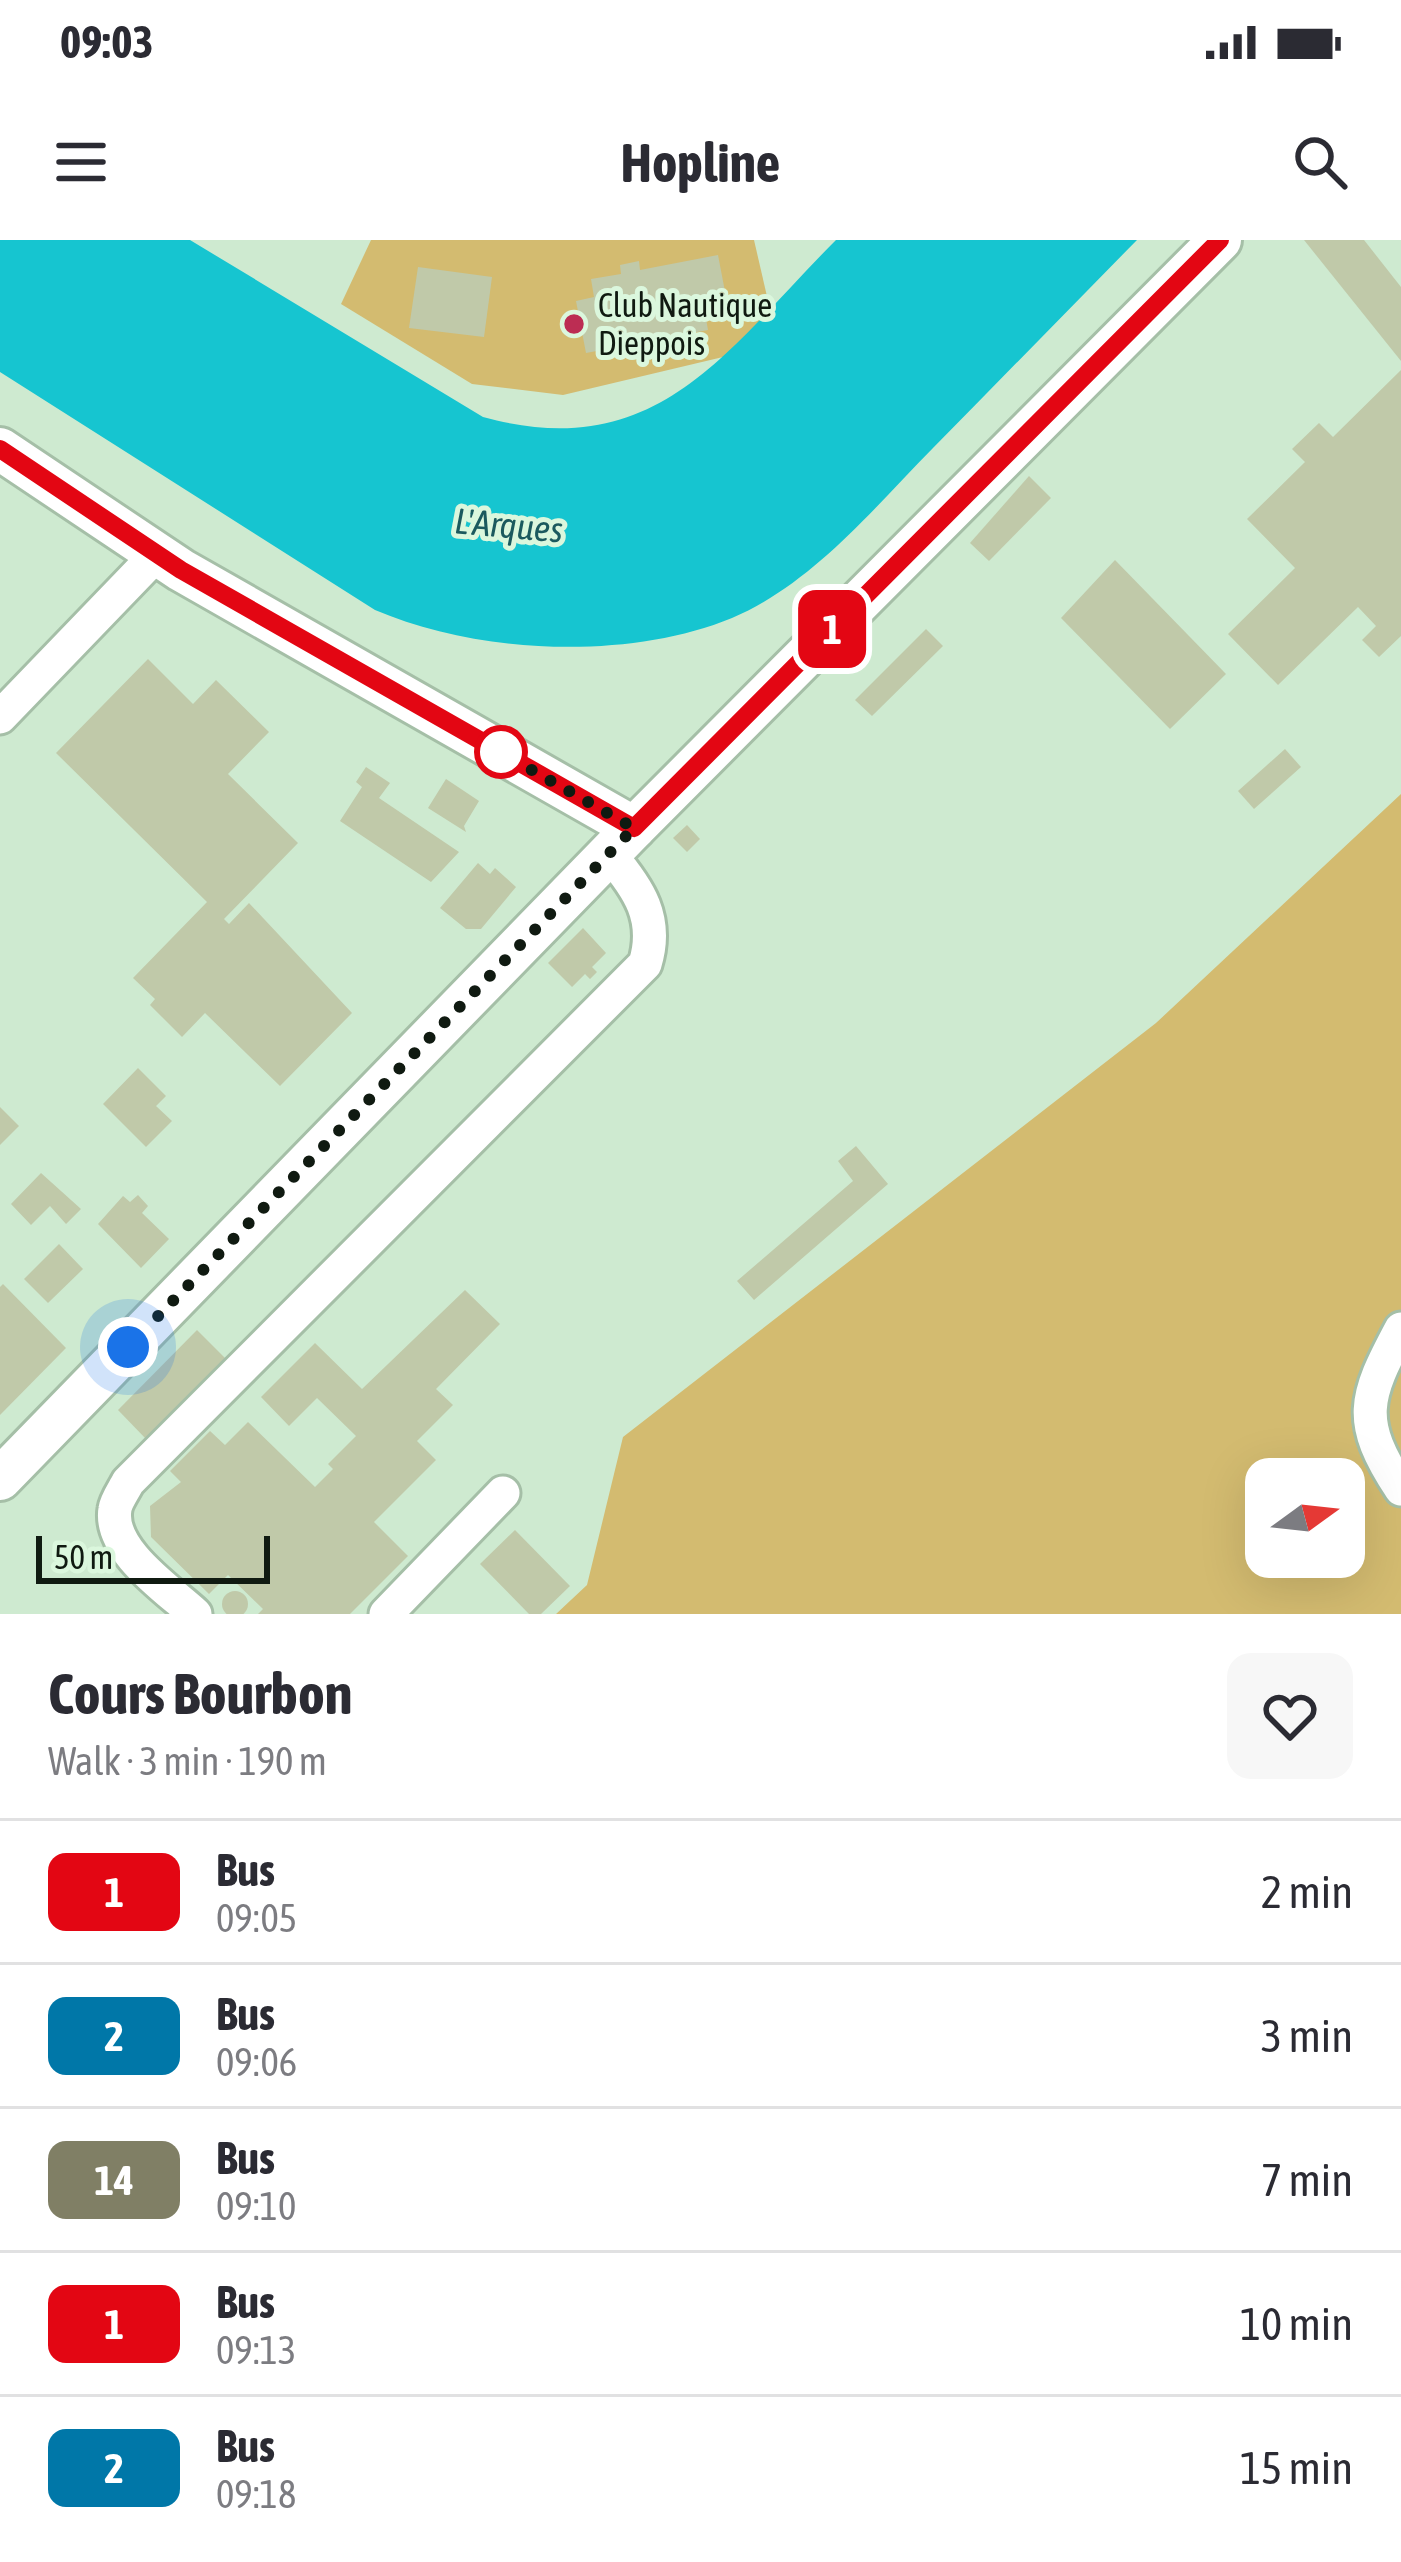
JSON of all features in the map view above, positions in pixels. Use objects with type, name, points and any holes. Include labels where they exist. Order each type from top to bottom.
[{"type":"main road","points":[[0,1479],[622,841],[1220,240]]},
{"type":"main road","points":[[0,449],[157,554],[622,841]]},
{"type":"street","points":[[0,717],[157,554]]},
{"type":"street","points":[[195,1614],[131,1554],[119,1533],[115,1509],[128,1482],[645,964],[651,923],[622,841]]},
{"type":"street","points":[[1401,1329],[1378,1372],[1367,1410],[1379,1457],[1401,1489]]},
{"type":"street","points":[[386,1614],[503,1493]]},
{"type":"shaded area","name":"Club Nautique Dieppois","points":[[371,240],[754,240],[778,344],[563,395],[472,384],[341,304]]},
{"type":"shaded area","points":[[1401,794],[1401,1614],[556,1614],[587,1585],[623,1437],[1156,1023]]},
{"type":"water","name":"L'Arques","points":[[0,240],[190,240],[483,417],[544,428],[597,425],[643,411],[684,388],[759,321],[836,240],[1137,240],[864,520],[789,586],[732,618],[691,632],[600,646],[553,647],[459,636],[375,610],[0,372]]},
{"type":"building","points":[[1304,240],[1364,240],[1401,287],[1401,361]]},
{"type":"building","points":[[718,255],[727,302],[704,307],[708,330],[586,353],[576,301],[594,297],[591,279],[621,274],[620,265],[639,261],[640,270]]},
{"type":"building","points":[[418,267],[492,277],[484,337],[409,328]]},
{"type":"building","points":[[1401,370],[1401,636],[1379,657],[1362,640],[1376,626],[1358,607],[1278,685],[1228,634],[1295,568],[1247,519],[1305,462],[1292,449],[1319,423],[1333,437]]},
{"type":"building","points":[[1029,476],[1051,498],[989,561],[970,543]]},
{"type":"building","points":[[1115,560],[1226,674],[1170,729],[1061,618]]},
{"type":"building","points":[[926,629],[943,646],[872,716],[855,700]]},
{"type":"building","points":[[148,659],[193,704],[216,680],[269,732],[228,774],[298,843],[224,919],[229,924],[249,903],[352,1013],[280,1086],[205,1013],[182,1037],[150,1005],[155,999],[133,978],[207,902],[56,753]]},
{"type":"building","points":[[1285,749],[1301,767],[1254,809],[1238,791]]},
{"type":"building","points":[[366,767],[390,783],[379,798],[459,852],[431,882],[340,821],[362,787],[356,782]]},
{"type":"building","points":[[446,779],[479,801],[464,826],[466,832],[428,808]]},
{"type":"building","points":[[687,825],[700,839],[687,852],[673,838]]},
{"type":"building","points":[[478,863],[490,874],[495,868],[516,887],[481,929],[466,929],[440,908]]},
{"type":"building","points":[[583,928],[606,953],[592,967],[597,972],[590,979],[585,974],[572,987],[548,963]]},
{"type":"building","points":[[138,1068],[166,1096],[156,1106],[172,1121],[146,1147],[103,1104]]},
{"type":"building","points":[[0,1107],[19,1126],[0,1145]]},
{"type":"building","points":[[856,1146],[888,1184],[754,1300],[737,1281],[853,1181],[838,1161]]},
{"type":"building","points":[[41,1173],[81,1209],[66,1224],[50,1206],[31,1225],[11,1204]]},
{"type":"building","points":[[138,1195],[148,1206],[142,1213],[169,1239],[141,1268],[98,1224],[123,1196],[130,1202]]},
{"type":"building","points":[[59,1244],[83,1269],[48,1303],[24,1279]]},
{"type":"building","points":[[3,1284],[66,1348],[0,1415],[0,1287]]},
{"type":"building","points":[[465,1290],[500,1324],[436,1389],[453,1405],[417,1441],[436,1460],[374,1522],[408,1556],[350,1614],[258,1614],[263,1609],[228,1575],[209,1594],[151,1537],[150,1506],[181,1482],[170,1471],[210,1431],[225,1445],[248,1422],[315,1487],[333,1469],[328,1464],[356,1436],[317,1398],[289,1426],[261,1397],[315,1343],[362,1389]]},
{"type":"building","points":[[197,1330],[227,1360],[147,1440],[118,1410]]},
{"type":"building","points":[[515,1530],[570,1586],[541,1614],[529,1614],[480,1564]]},
{"type":"building","points":[[230,1592],[240,1592],[247,1599],[243,1614],[227,1614],[223,1609],[223,1599]]},
{"type":"bus line","name":"1","points":[[0,449],[181,570],[634,828],[1220,240]]},
{"type":"place","name":"Club Nautique Dieppois","points":[[574,324]]},
{"type":"route","points":[[128,1347],[634,828],[491,747],[501,752]]}]
